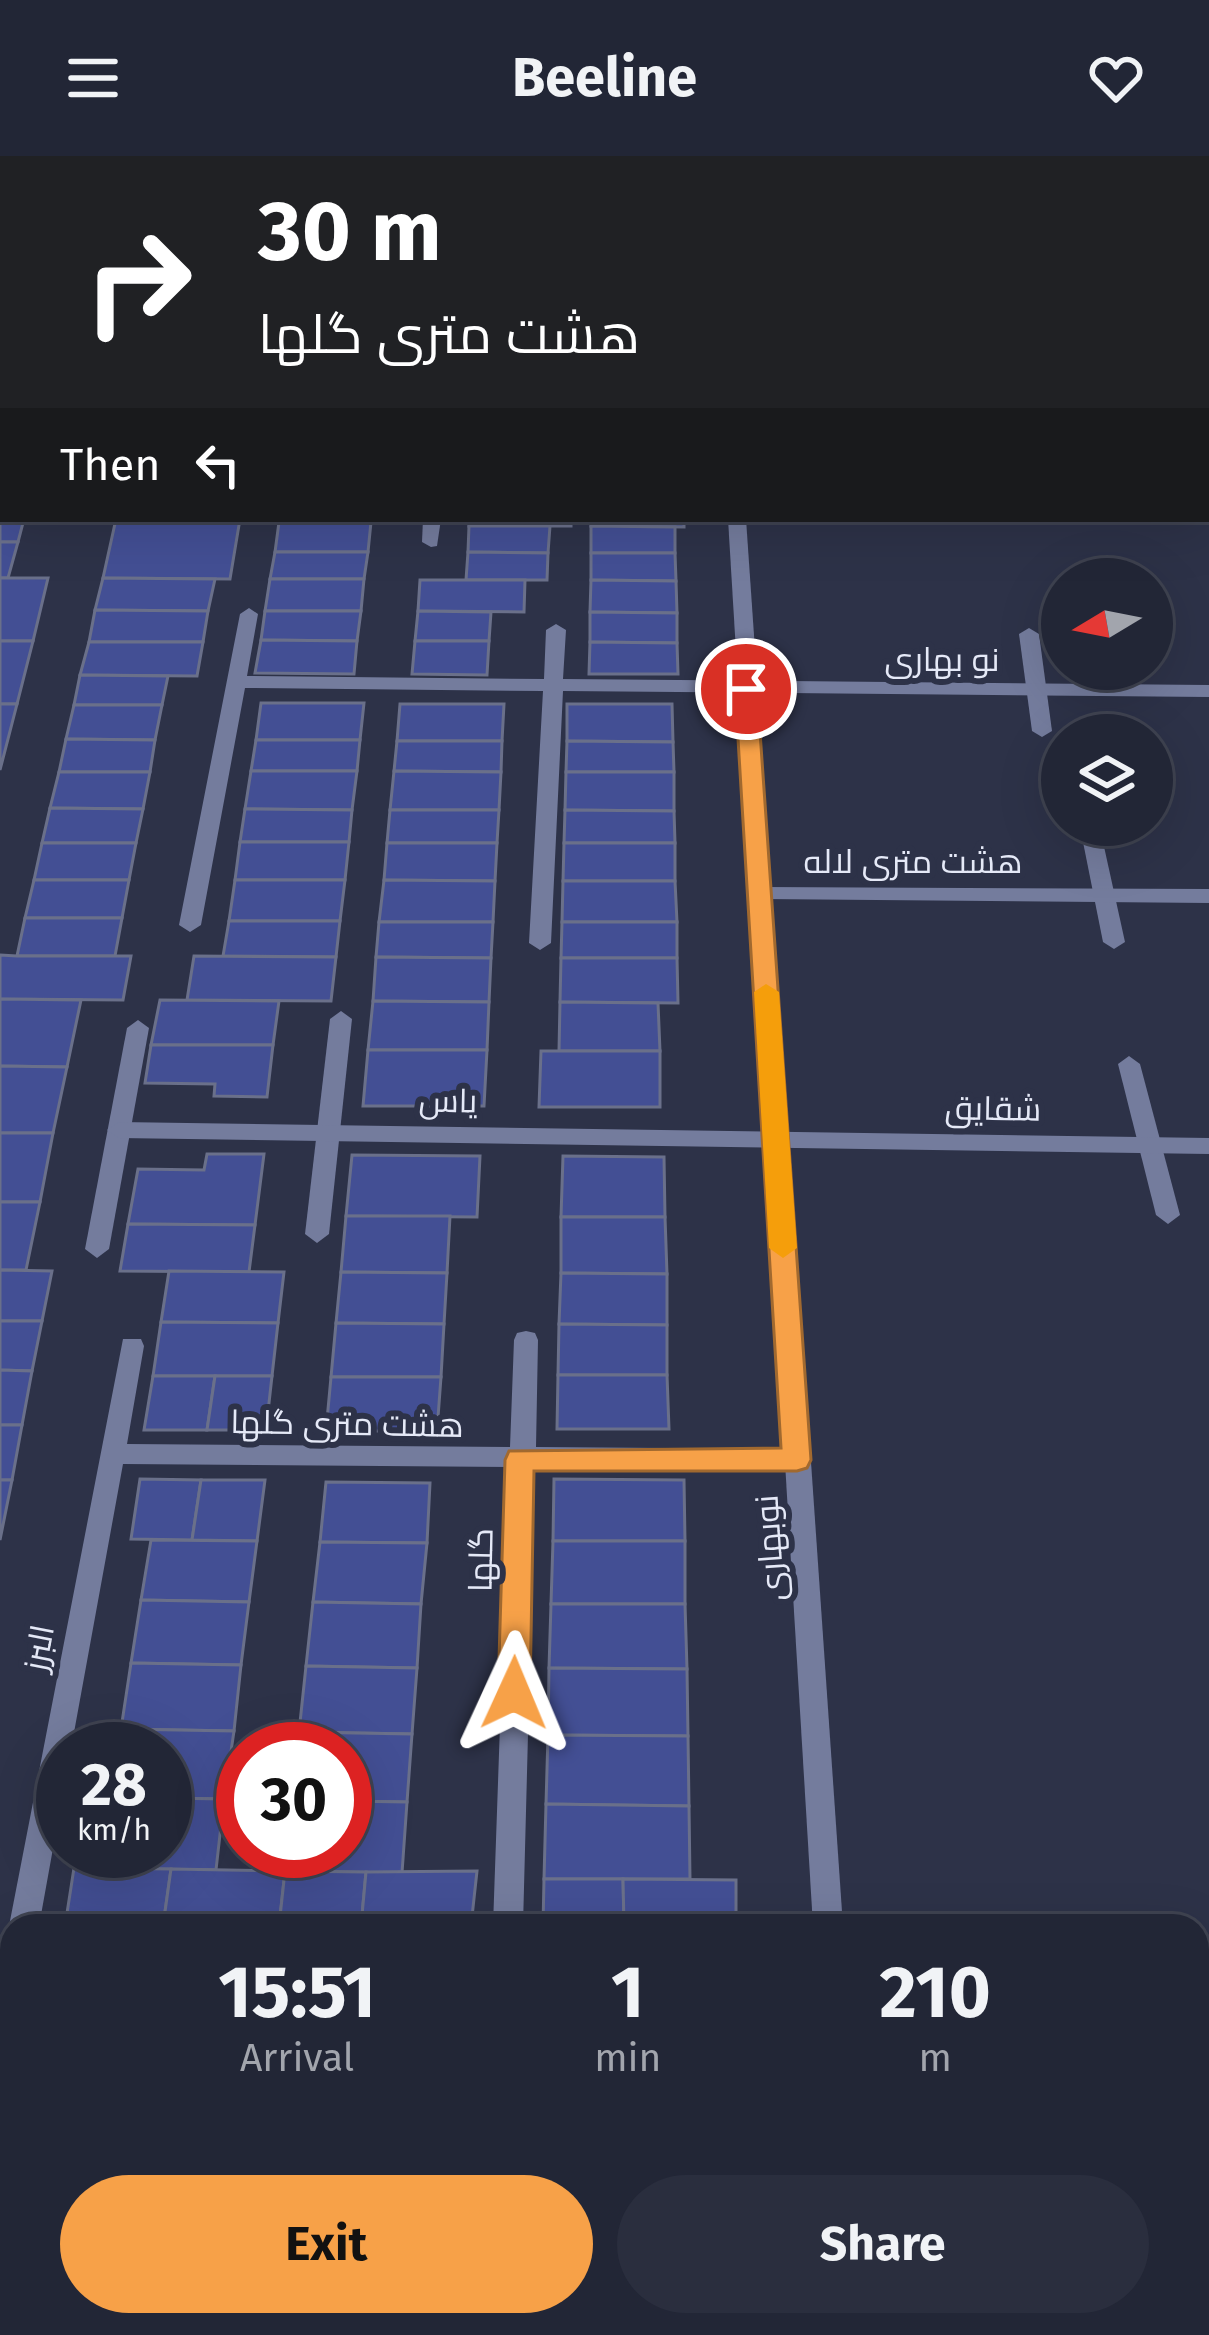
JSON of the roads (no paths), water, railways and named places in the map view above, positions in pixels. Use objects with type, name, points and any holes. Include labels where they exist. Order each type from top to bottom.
[{"type":"street","points":[[430,542],[431,522]]},
{"type":"street","name":"نوبهاری","points":[[737,522],[827,1914]]},
{"type":"street","points":[[190,925],[250,614]]},
{"type":"street","points":[[541,943],[556,630]]},
{"type":"street","points":[[1030,634],[1041,725]]},
{"type":"street","name":"نو بهاری","points":[[237,682],[1209,691]]},
{"type":"street","points":[[1094,846],[1114,942]]},
{"type":"street","name":"هشت متری لاله","points":[[760,894],[1209,896]]},
{"type":"street","points":[[316,1234],[341,1018]]},
{"type":"street","points":[[97,1249],[138,1028]]},
{"type":"street","points":[[1129,1064],[1168,1214]]},
{"type":"street","name":"یاس","points":[[119,1130],[776,1138]]},
{"type":"street","name":"شقایق","points":[[776,1138],[1209,1146]]},
{"type":"street","name":"گلها","points":[[508,1914],[526,1340]]},
{"type":"street","name":"البرز","points":[[26,1914],[132,1346]]},
{"type":"street","name":"هشت متری گلها","points":[[112,1454],[797,1460]]}]
